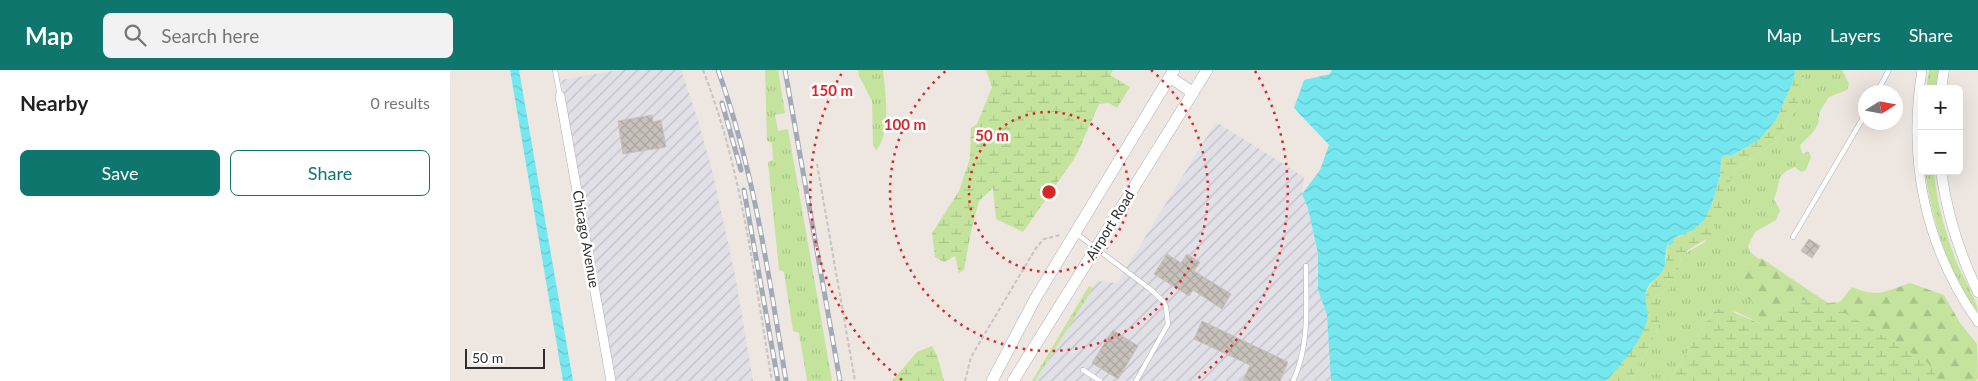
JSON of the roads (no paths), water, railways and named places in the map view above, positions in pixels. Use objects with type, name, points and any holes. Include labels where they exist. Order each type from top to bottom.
[{"type":"main road","name":"Airport Road","points":[[1013,381],[1207,70]]},
{"type":"main road","name":"Airport Road","points":[[992,381],[1035,299],[1172,73]]},
{"type":"main road","points":[[1172,73],[1193,92]]},
{"type":"street","points":[[1922,70],[1917,104],[1916,143],[1922,199],[1932,233],[1945,266],[1978,322]]},
{"type":"street","points":[[1942,85],[1944,70]]},
{"type":"street","name":"Chicago Avenue","points":[[560,96],[611,381]]},
{"type":"street","points":[[1942,175],[1952,226],[1963,260],[1978,292]]},
{"type":"lane","points":[[555,70],[560,96]]},
{"type":"lane","points":[[1881,85],[1889,70]]},
{"type":"lane","points":[[1793,237],[1858,127]]},
{"type":"lane","points":[[1075,233],[1163,301],[1167,312],[1168,324],[1136,381]]},
{"type":"lane","points":[[1293,381],[1301,366],[1305,332],[1306,266]]},
{"type":"lane","points":[[1083,370],[1100,381]]},
{"type":"water","points":[[510,70],[519,70],[573,381],[563,381]]},
{"type":"water","points":[[1332,70],[1795,70],[1794,79],[1776,120],[1759,140],[1731,156],[1725,155],[1721,159],[1720,176],[1712,204],[1704,220],[1693,230],[1674,238],[1671,246],[1668,244],[1663,270],[1646,291],[1645,300],[1648,317],[1644,329],[1630,353],[1606,381],[1331,381],[1327,315],[1318,290],[1318,254],[1308,208],[1302,194],[1320,170],[1329,145],[1294,108],[1304,80],[1330,74]]},
{"type":"railway","points":[[718,70],[731,108],[751,185],[767,263],[786,381]]},
{"type":"railway","points":[[785,70],[840,381]]},
{"type":"railway","points":[[722,103],[741,170]]},
{"type":"railway","points":[[744,190],[778,381]]}]
